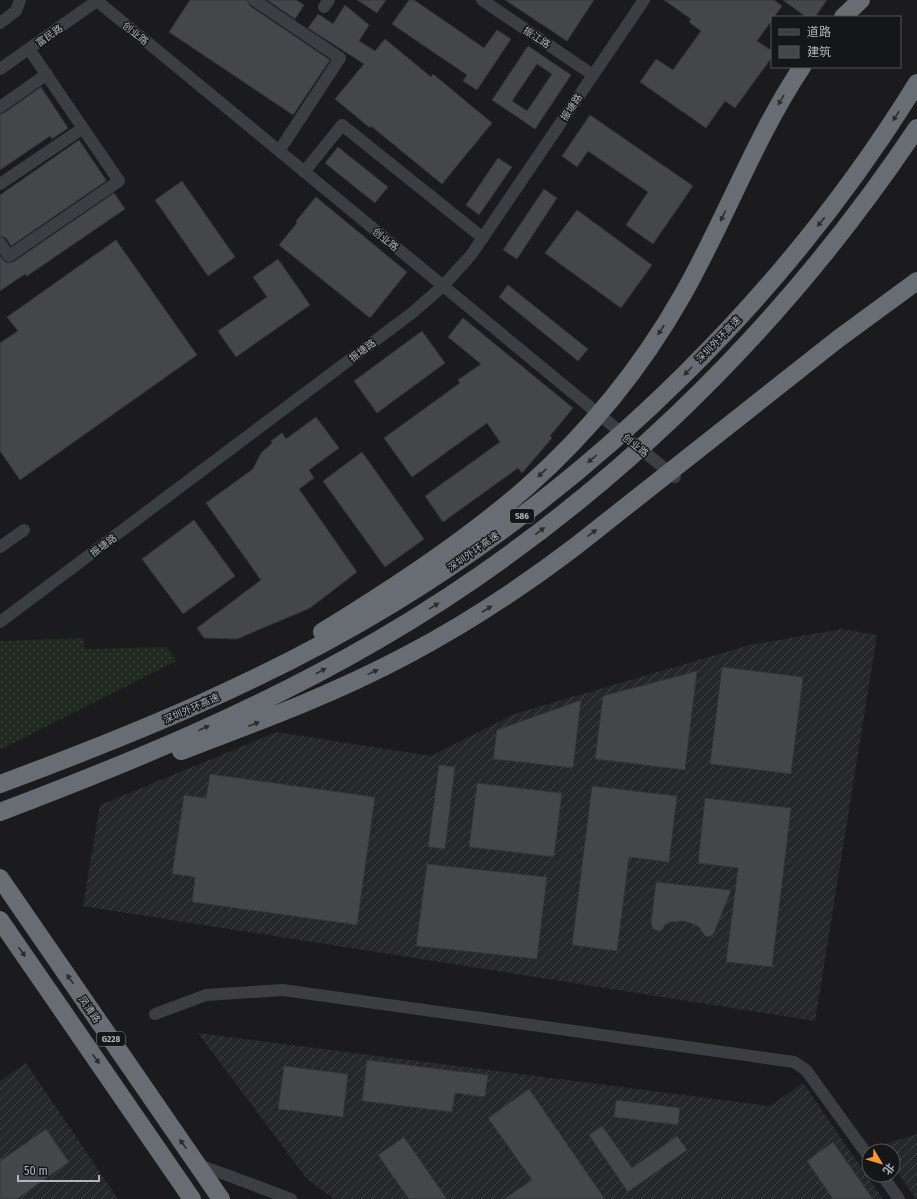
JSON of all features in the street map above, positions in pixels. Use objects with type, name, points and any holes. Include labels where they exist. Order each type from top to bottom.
[{"type":"highway","points":[[844,16],[861,0]]},
{"type":"highway","points":[[214,698],[326,629],[448,549],[514,498],[574,441],[628,379],[665,324],[705,253],[769,121],[785,92],[801,68]]},
{"type":"highway","name":"深圳外环高速","points":[[0,784],[180,713],[274,669],[334,637],[421,586],[532,508],[611,443],[686,373],[780,272],[853,180],[917,83]]},
{"type":"highway","name":"S86","points":[[0,812],[45,795],[186,736],[311,677],[407,623],[469,583],[527,541],[585,496],[642,447],[696,396],[747,343],[797,289],[844,232],[887,173],[917,128]]},
{"type":"highway","points":[[45,795],[137,767],[275,716],[364,677],[451,631],[556,562],[832,344],[917,281]]},
{"type":"highway","name":"凤清路","points":[[0,878],[221,1199]]},
{"type":"highway","name":"G228","points":[[0,920],[192,1199]]},
{"type":"street","points":[[0,23],[16,11],[20,0]]},
{"type":"street","name":"创业路","points":[[97,0],[676,478]]},
{"type":"street","name":"富民路","points":[[0,69],[97,0]]},
{"type":"street","points":[[254,0],[340,58],[279,151]]},
{"type":"street","name":"振江路","points":[[484,0],[593,75]]},
{"type":"street","name":"振塘路","points":[[0,622],[412,313],[443,286],[471,255],[483,238],[644,0]]},
{"type":"street","points":[[0,243],[9,256],[119,181],[29,49]]},
{"type":"street","points":[[0,107],[47,74]]},
{"type":"street","points":[[304,172],[342,125],[483,238]]},
{"type":"street","points":[[0,184],[83,128]]},
{"type":"street","points":[[0,547],[24,530]]},
{"type":"street","points":[[155,1014],[206,995],[283,990],[794,1062],[806,1070],[861,1146]]},
{"type":"street","points":[[197,1164],[291,1199]]},
{"type":"street","points":[[888,1183],[899,1199]]},
{"type":"shaded area","points":[[841,629],[877,635],[815,1021],[83,906],[100,805],[277,732],[431,756],[514,714],[750,645]]},
{"type":"shaded area","points":[[83,638],[85,649],[167,647],[176,661],[0,750],[0,641]]},
{"type":"shaded area","points":[[198,1033],[770,1106],[803,1083],[861,1167],[861,1183],[872,1183],[883,1199],[334,1199],[307,1179]]},
{"type":"shaded area","points":[[26,1063],[118,1199],[0,1199],[0,1081]]},
{"type":"shaded area","points":[[917,1134],[917,1199],[901,1177],[901,1143],[888,1143]]},
{"type":"building","points":[[190,0],[247,0],[250,6],[330,60],[293,115],[169,32]]},
{"type":"building","points":[[267,0],[296,0],[304,5],[295,19]]},
{"type":"building","points":[[357,0],[386,0],[377,13]]},
{"type":"building","points":[[409,0],[414,0],[484,48],[497,30],[511,39],[477,90],[463,81],[467,75],[392,24]]},
{"type":"building","points":[[505,0],[594,0],[567,41]]},
{"type":"building","points":[[664,0],[774,0],[782,6],[775,16],[771,16],[771,21],[757,41],[771,50],[771,58],[735,108],[725,101],[706,128],[640,82],[656,59],[673,70],[701,31],[689,22],[691,19]]},
{"type":"building","points":[[783,0],[827,0],[816,16],[805,16]]},
{"type":"building","points":[[345,5],[369,25],[359,41],[375,51],[385,39],[431,77],[433,74],[492,123],[442,184],[371,126],[370,128],[335,99],[364,64],[308,28],[318,14],[333,24]]},
{"type":"building","points":[[528,46],[571,75],[535,129],[492,100]],"holes":[[[537,64],[552,74],[527,111],[512,101]]]},
{"type":"building","points":[[41,87],[68,128],[52,139],[50,136],[0,170],[0,114],[4,113]]},
{"type":"building","points":[[590,115],[693,186],[653,244],[626,225],[648,192],[588,151],[577,167],[562,156]]},
{"type":"building","points":[[79,140],[106,181],[11,246],[6,238],[0,236],[0,195]]},
{"type":"building","points":[[338,147],[388,187],[375,203],[325,163]]},
{"type":"building","points":[[498,158],[512,167],[479,215],[466,205]]},
{"type":"building","points":[[182,181],[235,257],[208,276],[155,200]]},
{"type":"building","points":[[544,189],[557,198],[517,259],[503,250]]},
{"type":"building","points":[[114,193],[125,209],[27,276],[25,274],[0,291],[0,256],[6,263],[13,262]]},
{"type":"building","points":[[316,197],[407,272],[370,318],[279,245]]},
{"type":"building","points":[[577,210],[652,265],[621,308],[545,253]]},
{"type":"building","points":[[116,240],[197,355],[20,480],[0,451],[0,343],[18,331],[7,317]]},
{"type":"building","points":[[278,259],[310,305],[236,357],[218,331],[267,297],[253,277]]},
{"type":"building","points":[[508,285],[588,349],[578,361],[499,297]]},
{"type":"building","points":[[463,318],[573,408],[550,436],[552,438],[522,473],[518,468],[443,522],[425,496],[500,442],[487,423],[412,477],[384,438],[460,383],[458,380],[481,364],[448,337]]},
{"type":"building","points":[[422,331],[445,363],[377,413],[354,381]]},
{"type":"building","points":[[316,417],[339,448],[309,470],[314,478],[299,489],[357,572],[310,608],[237,639],[204,638],[197,628],[261,580],[206,503],[253,469],[261,453],[272,443],[271,441],[282,433],[286,439]]},
{"type":"building","points":[[362,452],[424,539],[385,567],[323,481]]},
{"type":"building","points":[[194,520],[235,576],[183,614],[142,559]]},
{"type":"building","points":[[722,667],[803,677],[791,774],[710,764]]},
{"type":"building","points":[[697,671],[685,770],[595,759],[603,696]]},
{"type":"building","points":[[581,700],[573,768],[493,759],[497,730]]},
{"type":"building","points":[[439,765],[455,767],[445,849],[428,847]]},
{"type":"building","points":[[210,774],[375,797],[357,925],[192,902],[195,877],[172,874],[184,795],[206,798]]},
{"type":"building","points":[[477,783],[562,793],[554,857],[469,847]]},
{"type":"building","points":[[592,786],[677,796],[669,862],[629,857],[617,951],[572,945]]},
{"type":"building","points":[[705,798],[791,808],[772,967],[726,962],[738,868],[698,863]]},
{"type":"building","points":[[427,864],[547,877],[537,959],[416,946]]},
{"type":"building","points":[[656,882],[731,890],[714,933],[709,937],[706,936],[696,925],[684,921],[671,922],[659,931],[653,929],[651,923]]},
{"type":"building","points":[[367,1060],[488,1075],[485,1097],[455,1093],[452,1112],[362,1101]]},
{"type":"building","points":[[284,1066],[348,1074],[343,1117],[278,1109]]},
{"type":"building","points":[[529,1089],[605,1199],[504,1199],[532,1180],[488,1118]]},
{"type":"building","points":[[616,1100],[680,1108],[678,1125],[614,1117]]},
{"type":"building","points":[[602,1126],[632,1168],[677,1136],[687,1150],[628,1192],[589,1135]]},
{"type":"building","points":[[46,1129],[69,1162],[17,1199],[0,1199],[0,1161]]},
{"type":"building","points":[[404,1137],[447,1199],[409,1199],[378,1155]]},
{"type":"building","points":[[833,1142],[873,1199],[833,1199],[807,1161]]}]
